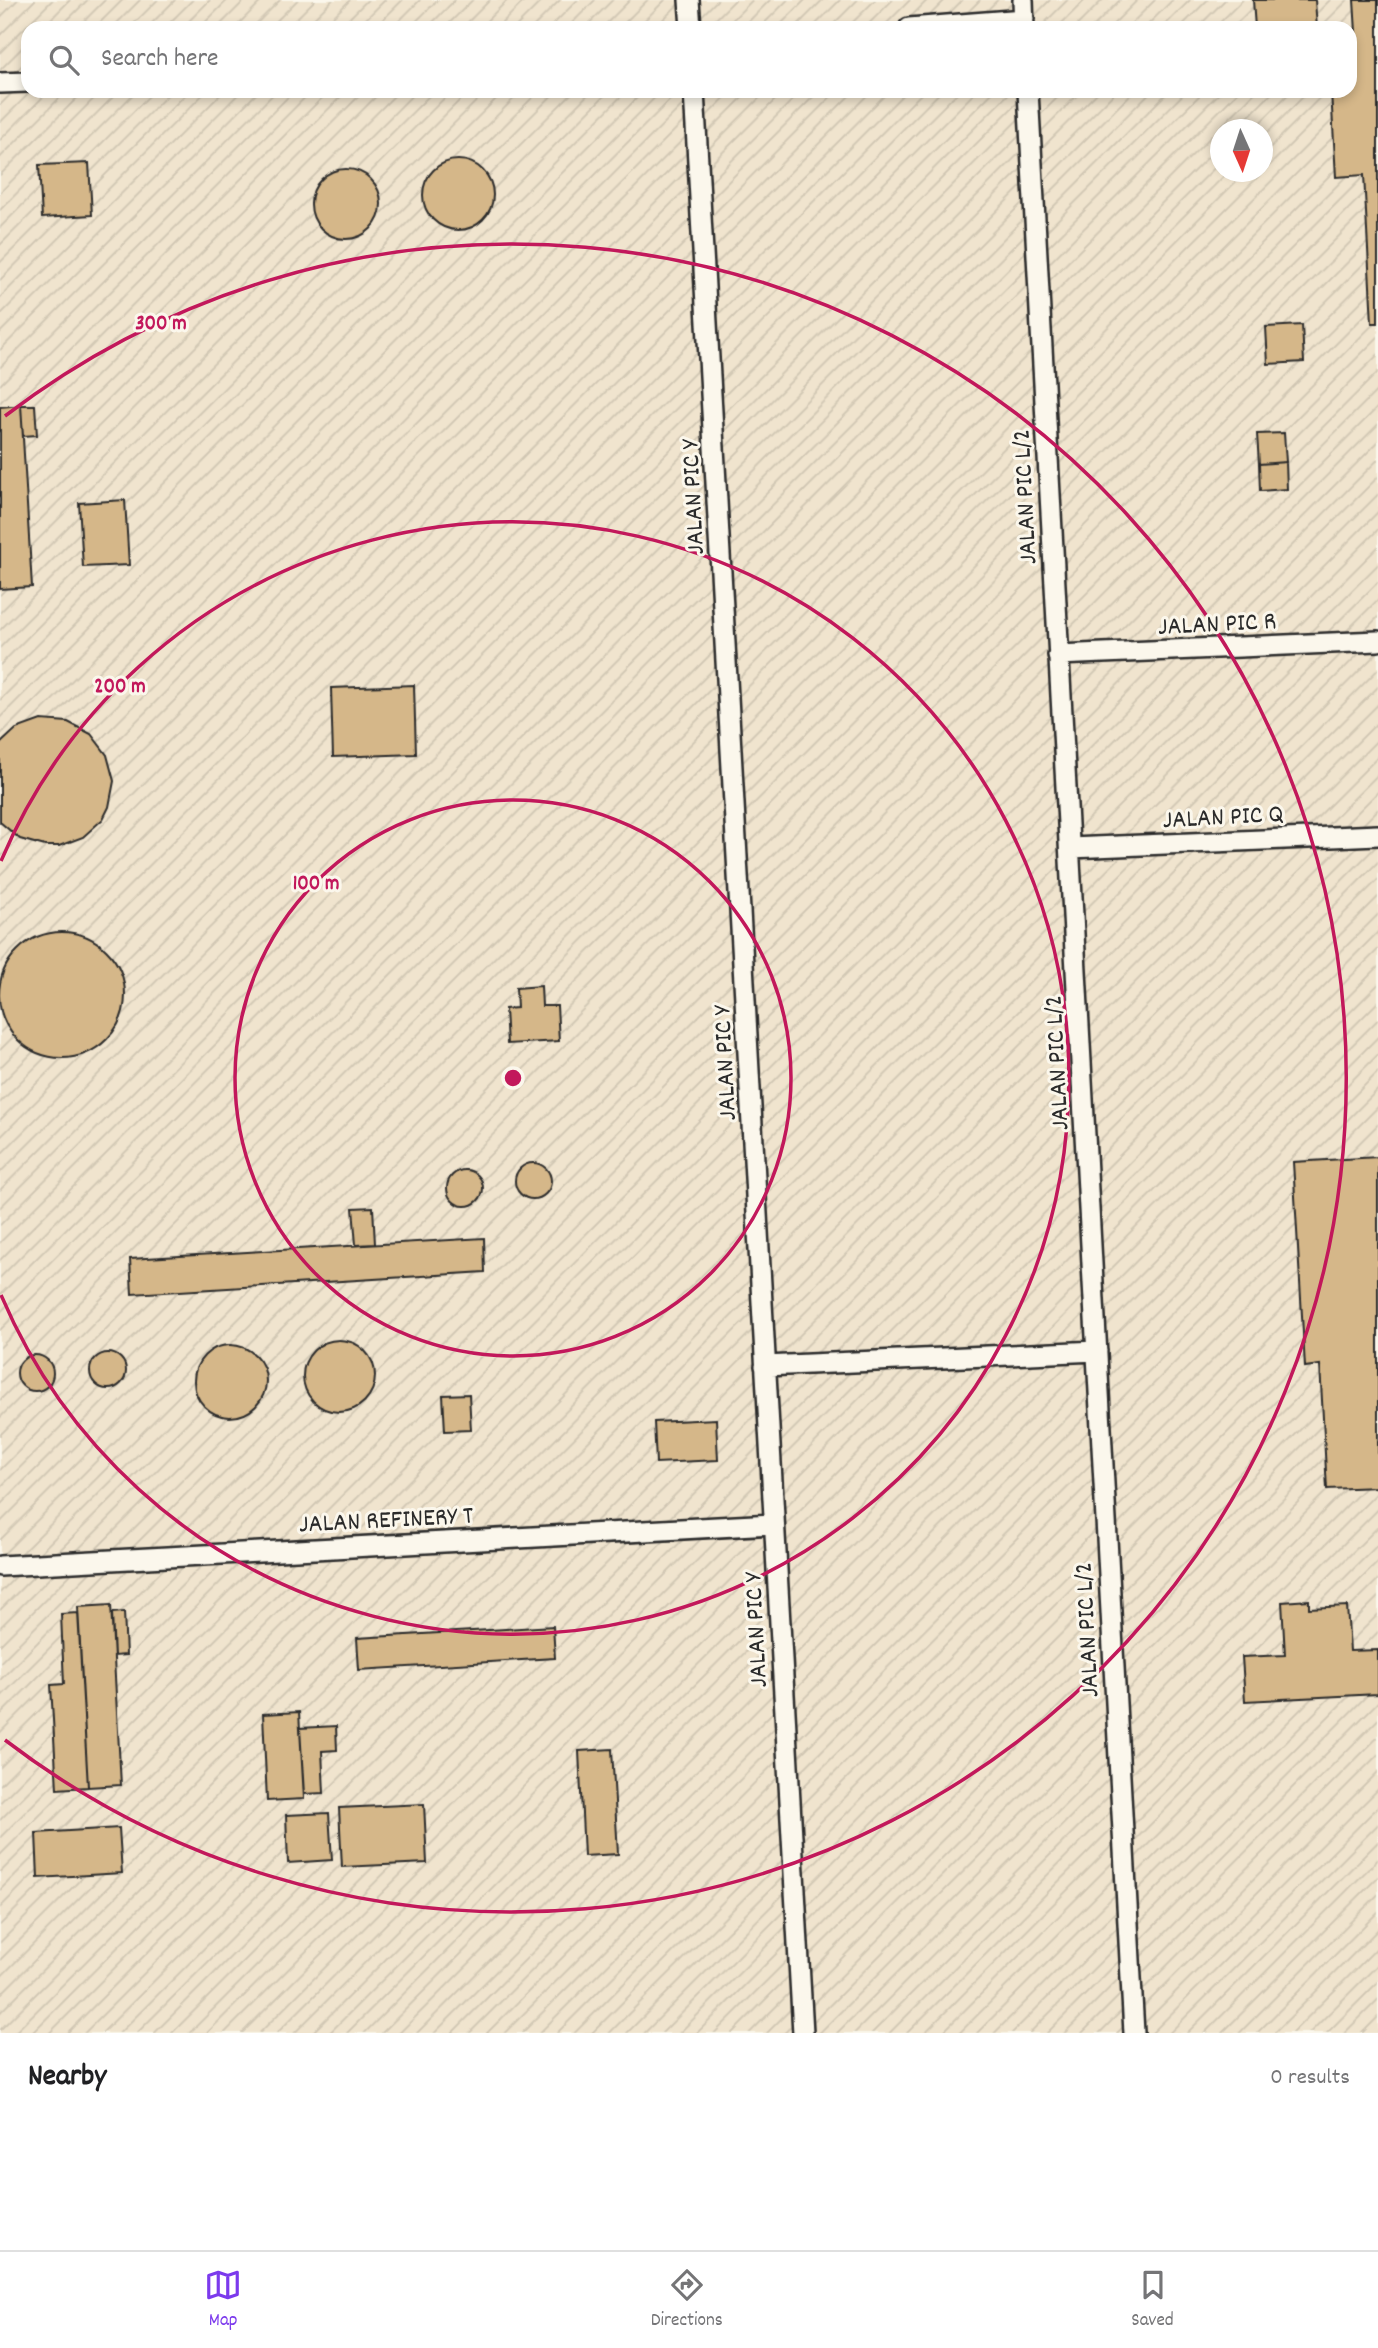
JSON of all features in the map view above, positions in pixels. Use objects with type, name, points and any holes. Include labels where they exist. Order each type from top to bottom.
[{"type":"street","points":[[690,0],[691,21]]},
{"type":"street","points":[[976,21],[1024,16]]},
{"type":"street","points":[[0,83],[21,82]]},
{"type":"street","name":"JALAN PIC Y","points":[[694,98],[803,2033]]},
{"type":"street","name":"JALAN PIC L/2","points":[[1028,98],[1134,2033]]},
{"type":"street","name":"JALAN PIC R","points":[[1058,655],[1378,641]]},
{"type":"street","name":"JALAN PIC Q","points":[[1070,848],[1378,835]]},
{"type":"street","points":[[765,1366],[1097,1351]]},
{"type":"street","name":"JALAN REFINERY T","points":[[0,1566],[774,1524]]},
{"type":"shaded area","points":[[0,0],[1378,0],[1378,2033],[0,2033]]},
{"type":"building","points":[[1253,0],[1315,0],[1316,21],[1254,21]]},
{"type":"building","points":[[1354,0],[1378,0],[1378,323],[1372,323],[1364,175],[1336,177],[1331,98],[1357,98]]},
{"type":"building","points":[[465,160],[478,166],[487,175],[491,181],[491,209],[483,220],[472,228],[451,230],[433,220],[425,209],[423,188],[433,170],[444,162]]},
{"type":"building","points":[[89,163],[92,215],[42,218],[39,165]]},
{"type":"building","points":[[353,169],[366,175],[375,184],[379,190],[379,218],[371,229],[360,237],[339,239],[321,229],[313,218],[311,197],[321,179],[332,171]]},
{"type":"building","points":[[1302,325],[1304,362],[1268,364],[1266,327]]},
{"type":"building","points":[[21,405],[35,405],[37,435],[23,436]]},
{"type":"building","points":[[21,405],[32,587],[0,589],[0,407]]},
{"type":"building","points":[[1284,433],[1286,462],[1259,464],[1257,434]]},
{"type":"building","points":[[1286,462],[1287,489],[1260,491],[1259,464]]},
{"type":"building","points":[[125,500],[129,565],[83,567],[79,503]]},
{"type":"building","points":[[414,685],[416,754],[333,757],[331,688]]},
{"type":"building","points":[[41,720],[68,722],[91,734],[107,755],[114,781],[109,807],[103,819],[83,837],[59,846],[45,846],[20,839],[0,822],[0,744],[16,729]]},
{"type":"building","points":[[62,932],[86,937],[107,950],[120,971],[125,995],[120,1019],[107,1040],[86,1053],[62,1058],[38,1053],[17,1040],[4,1019],[-1,995],[4,971],[17,950],[38,937]]},
{"type":"building","points":[[541,986],[542,1006],[557,1006],[559,1041],[507,1044],[505,1009],[517,1008],[516,988]]},
{"type":"building","points":[[1378,1157],[1378,1487],[1327,1489],[1320,1365],[1305,1367],[1293,1162]]},
{"type":"building","points":[[533,1163],[546,1168],[551,1181],[546,1194],[533,1199],[520,1194],[515,1181],[520,1168]]},
{"type":"building","points":[[465,1170],[478,1175],[483,1188],[478,1201],[465,1206],[452,1201],[447,1188],[452,1175]]},
{"type":"building","points":[[373,1207],[375,1244],[356,1245],[353,1208]]},
{"type":"building","points":[[484,1238],[485,1272],[132,1294],[130,1259]]},
{"type":"building","points":[[339,1340],[359,1346],[369,1356],[375,1376],[369,1396],[359,1406],[339,1412],[319,1406],[309,1396],[303,1376],[309,1356],[319,1346]]},
{"type":"building","points":[[230,1345],[250,1351],[260,1361],[266,1381],[260,1401],[250,1411],[230,1417],[210,1411],[200,1401],[194,1381],[200,1361],[210,1351]]},
{"type":"building","points":[[108,1353],[121,1358],[126,1371],[121,1384],[108,1389],[95,1384],[90,1371],[95,1358]]},
{"type":"building","points":[[35,1355],[48,1360],[53,1373],[48,1386],[35,1391],[22,1386],[17,1373],[22,1360]]},
{"type":"building","points":[[469,1394],[471,1430],[445,1431],[443,1395]]},
{"type":"building","points":[[716,1419],[718,1460],[656,1463],[654,1422]]},
{"type":"building","points":[[1309,1600],[1309,1608],[1347,1606],[1350,1651],[1378,1650],[1378,1694],[1245,1701],[1242,1657],[1285,1655],[1282,1602]]},
{"type":"building","points":[[111,1605],[121,1785],[88,1787],[78,1607]]},
{"type":"building","points":[[124,1612],[126,1655],[114,1656],[112,1613]]},
{"type":"building","points":[[78,1613],[88,1787],[57,1789],[51,1685],[64,1684],[61,1614]]},
{"type":"building","points":[[553,1626],[555,1658],[359,1670],[357,1638]]},
{"type":"building","points":[[299,1712],[304,1799],[267,1801],[263,1714]]},
{"type":"building","points":[[336,1726],[337,1750],[322,1751],[324,1793],[304,1794],[300,1728]]},
{"type":"building","points":[[612,1749],[618,1854],[584,1856],[579,1751]]},
{"type":"building","points":[[424,1804],[427,1863],[342,1867],[339,1808]]},
{"type":"building","points":[[329,1813],[332,1860],[288,1863],[286,1815]]},
{"type":"building","points":[[119,1828],[122,1873],[38,1878],[36,1833]]}]
